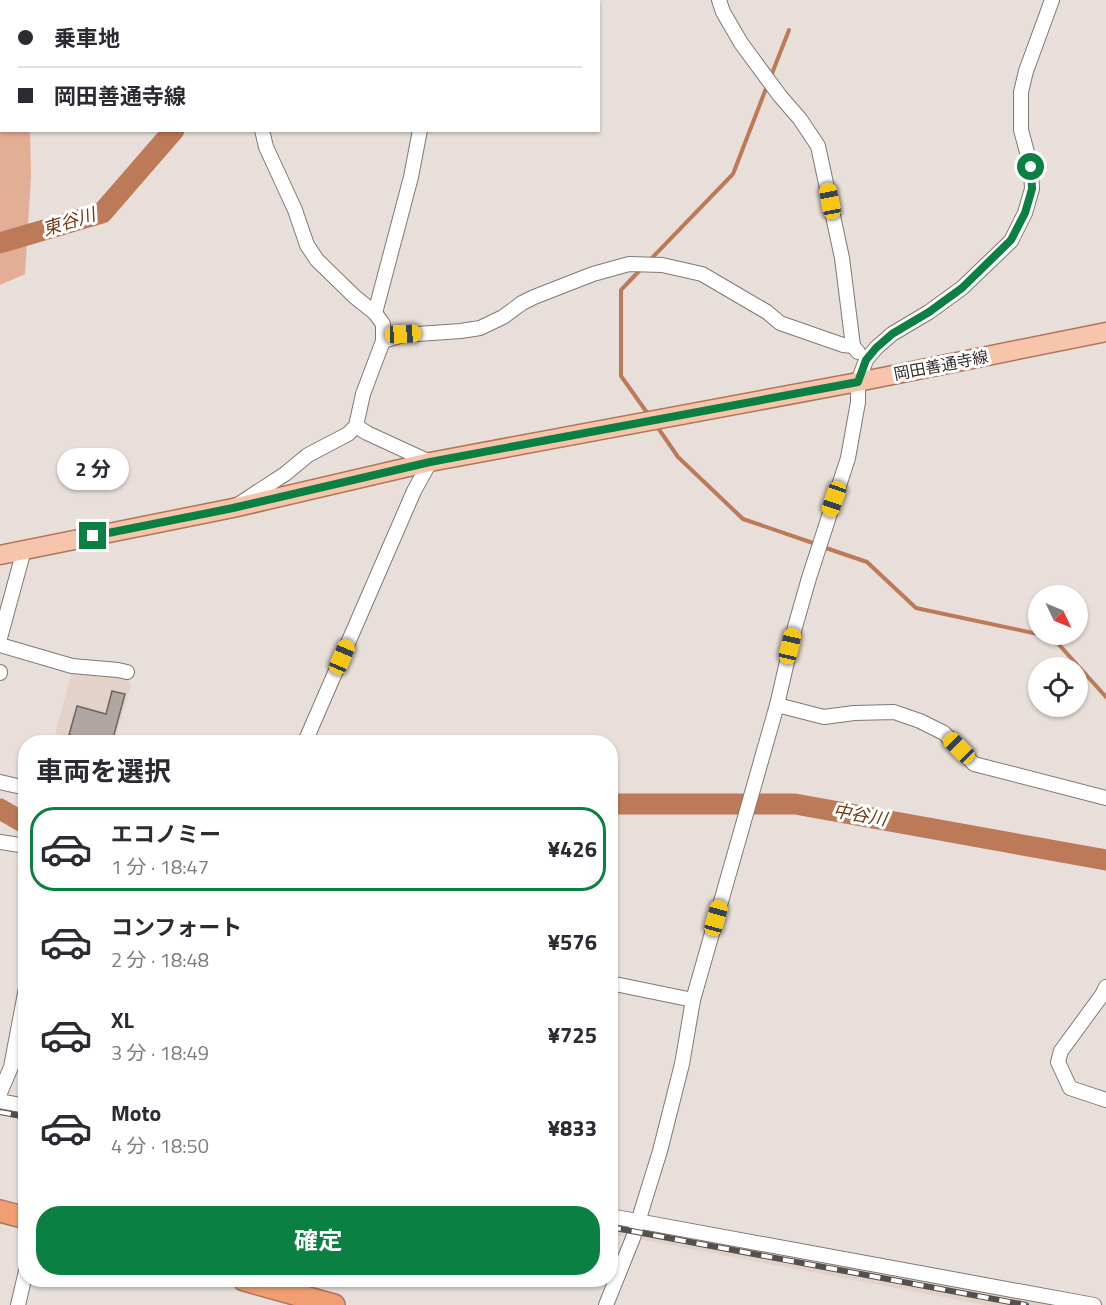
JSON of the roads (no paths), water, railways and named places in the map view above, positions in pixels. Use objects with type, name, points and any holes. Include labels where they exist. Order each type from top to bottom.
[{"type":"highway","points":[[0,1211],[18,1216]]},
{"type":"highway","points":[[269,1287],[334,1305]]},
{"type":"main road","name":"岡田善通寺線","points":[[0,555],[233,508],[430,462],[1106,333]]},
{"type":"street","points":[[719,0],[723,12],[741,43],[818,146],[842,258],[853,346],[866,360]]},
{"type":"street","points":[[618,1273],[660,1151],[682,1064],[693,1000],[777,705],[803,598],[848,458],[858,402],[858,382],[866,360],[892,334],[929,312],[962,288],[1011,240],[1025,213],[1032,189],[1031,167],[1021,130],[1021,92],[1026,71],[1052,0]]},
{"type":"street","points":[[233,508],[285,474],[308,455],[348,434],[356,426],[363,394],[383,341],[382,324],[375,313],[316,260],[307,245],[295,210],[266,147],[262,132]]},
{"type":"street","points":[[375,313],[411,177],[420,132]]},
{"type":"street","points":[[383,341],[403,334],[480,328],[534,297],[593,274],[629,264],[662,265],[702,274],[767,312],[780,323],[843,345],[853,346]]},
{"type":"street","points":[[308,735],[414,491],[430,462],[368,434],[356,426]]},
{"type":"street","points":[[0,638],[24,550]]},
{"type":"street","points":[[0,645],[72,666],[127,672]]},
{"type":"street","points":[[777,705],[824,717],[854,713],[894,712],[944,733],[974,764],[1106,798]]},
{"type":"street","points":[[0,782],[18,786]]},
{"type":"street","points":[[0,842],[18,845]]},
{"type":"street","points":[[618,984],[693,1000]]},
{"type":"street","points":[[1106,987],[1061,1051],[1058,1062],[1070,1088],[1106,1100]]},
{"type":"street","points":[[0,1093],[18,1046]]},
{"type":"street","points":[[0,1101],[18,1104]]},
{"type":"street","points":[[618,1217],[1095,1305]]},
{"type":"street","points":[[18,1305],[22,1287]]},
{"type":"street","points":[[606,1305],[613,1287]]},
{"type":"waterway","points":[[771,76],[789,30]]},
{"type":"waterway","points":[[650,260],[733,174],[767,86]]},
{"type":"waterway","name":"東谷川","points":[[0,243],[102,213],[172,132]]},
{"type":"waterway","points":[[642,268],[621,290],[621,376],[648,414]]},
{"type":"waterway","points":[[656,425],[678,457],[743,519],[816,544]]},
{"type":"waterway","points":[[823,547],[867,562],[916,608],[1028,632]]},
{"type":"waterway","points":[[1059,645],[1106,697]]},
{"type":"waterway","name":"中谷川","points":[[618,804],[795,804],[1106,860]]},
{"type":"waterway","name":"中谷川","points":[[0,809],[18,819]]},
{"type":"railway","points":[[0,1112],[18,1115]]},
{"type":"railway","points":[[618,1228],[1026,1305]]}]
